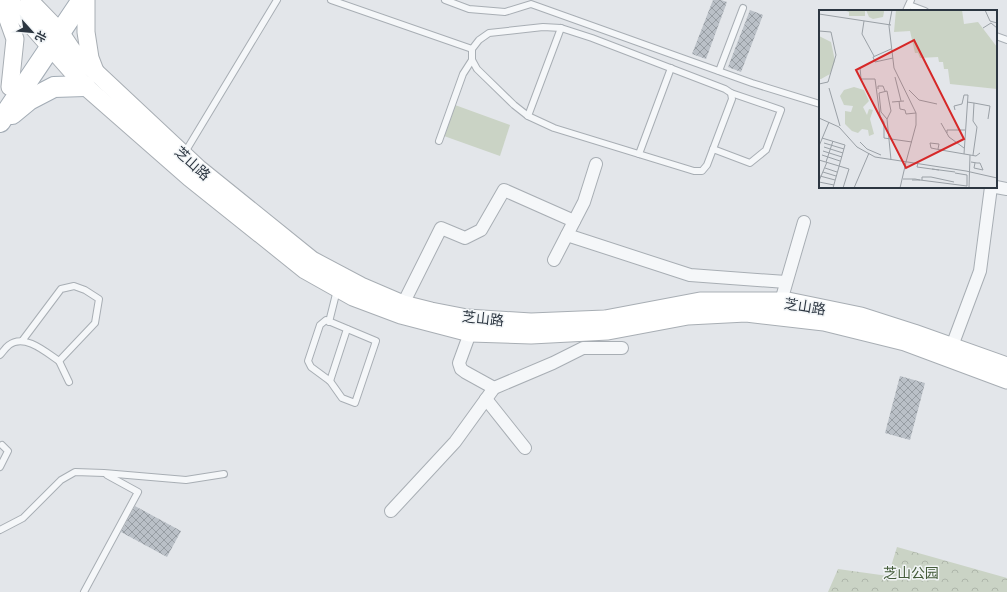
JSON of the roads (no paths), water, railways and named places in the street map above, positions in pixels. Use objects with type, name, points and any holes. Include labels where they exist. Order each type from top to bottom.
[{"type":"main road","points":[[1,0],[15,39],[5,95]]},
{"type":"main road","points":[[9,0],[51,35],[90,79],[190,178],[305,270],[353,297],[401,315],[470,333],[531,335],[608,331],[688,316],[746,313],[824,322],[905,342],[1007,380]]},
{"type":"main road","points":[[29,0],[51,35]]},
{"type":"main road","points":[[0,123],[51,35],[66,0]]},
{"type":"main road","points":[[5,95],[51,35],[82,0]]},
{"type":"main road","points":[[86,0],[86,32],[90,58],[90,79]]},
{"type":"main road","points":[[0,123],[30,100],[54,87],[90,79]]},
{"type":"main road","name":"芝山路","points":[[90,79],[184,154],[198,168],[312,260],[361,286],[403,304],[467,318],[531,322],[605,318],[700,301],[788,301],[861,316],[1007,366]]},
{"type":"street","points":[[554,260],[584,202],[596,164]]},
{"type":"street","points":[[997,187],[1007,189]]},
{"type":"street","points":[[952,346],[980,271],[991,188]]},
{"type":"street","points":[[403,304],[441,228],[465,238],[481,230],[504,190],[574,221]]},
{"type":"street","points":[[781,302],[804,222]]},
{"type":"street","points":[[567,235],[690,275],[786,282]]},
{"type":"street","points":[[470,333],[459,363],[461,369],[494,388]]},
{"type":"street","points":[[391,511],[455,442],[494,388],[553,364],[583,348],[622,348]]},
{"type":"street","points":[[486,399],[525,448]]},
{"type":"lane","points":[[184,154],[278,0]]},
{"type":"lane","points":[[331,0],[472,49]]},
{"type":"lane","points":[[446,0],[469,9],[505,12],[531,4],[752,83],[819,104]]},
{"type":"lane","points":[[909,5],[922,10]]},
{"type":"lane","points":[[719,71],[743,8]]},
{"type":"lane","points":[[713,149],[750,163],[766,150],[781,110],[731,93],[725,89],[671,68],[562,28],[543,27],[488,33],[479,40],[472,49],[472,60],[477,69],[514,105],[528,116],[554,128],[694,171],[702,171],[707,165],[713,149],[732,99],[731,93]]},
{"type":"lane","points":[[528,116],[562,28]]},
{"type":"lane","points":[[997,36],[1007,40]]},
{"type":"lane","points":[[439,142],[463,74],[472,60]]},
{"type":"lane","points":[[639,154],[671,68]]},
{"type":"lane","points":[[22,341],[61,289],[74,286],[85,290],[99,299],[95,323],[59,361]]},
{"type":"lane","points":[[329,322],[338,288]]},
{"type":"lane","points":[[326,320],[329,322],[376,341],[355,403],[342,398],[330,381],[311,367],[308,361],[320,325],[326,320]]},
{"type":"lane","points":[[330,381],[346,329]]},
{"type":"lane","points":[[0,354],[10,344],[22,341],[37,345],[59,361],[69,382]]},
{"type":"lane","points":[[0,467],[8,451],[2,444]]},
{"type":"lane","points":[[0,530],[23,518],[61,480],[75,472],[186,480],[224,474]]},
{"type":"lane","points":[[84,592],[138,492],[104,473]]},
{"type":"park label","name":"芝山公园","points":[[911,572]]}]
